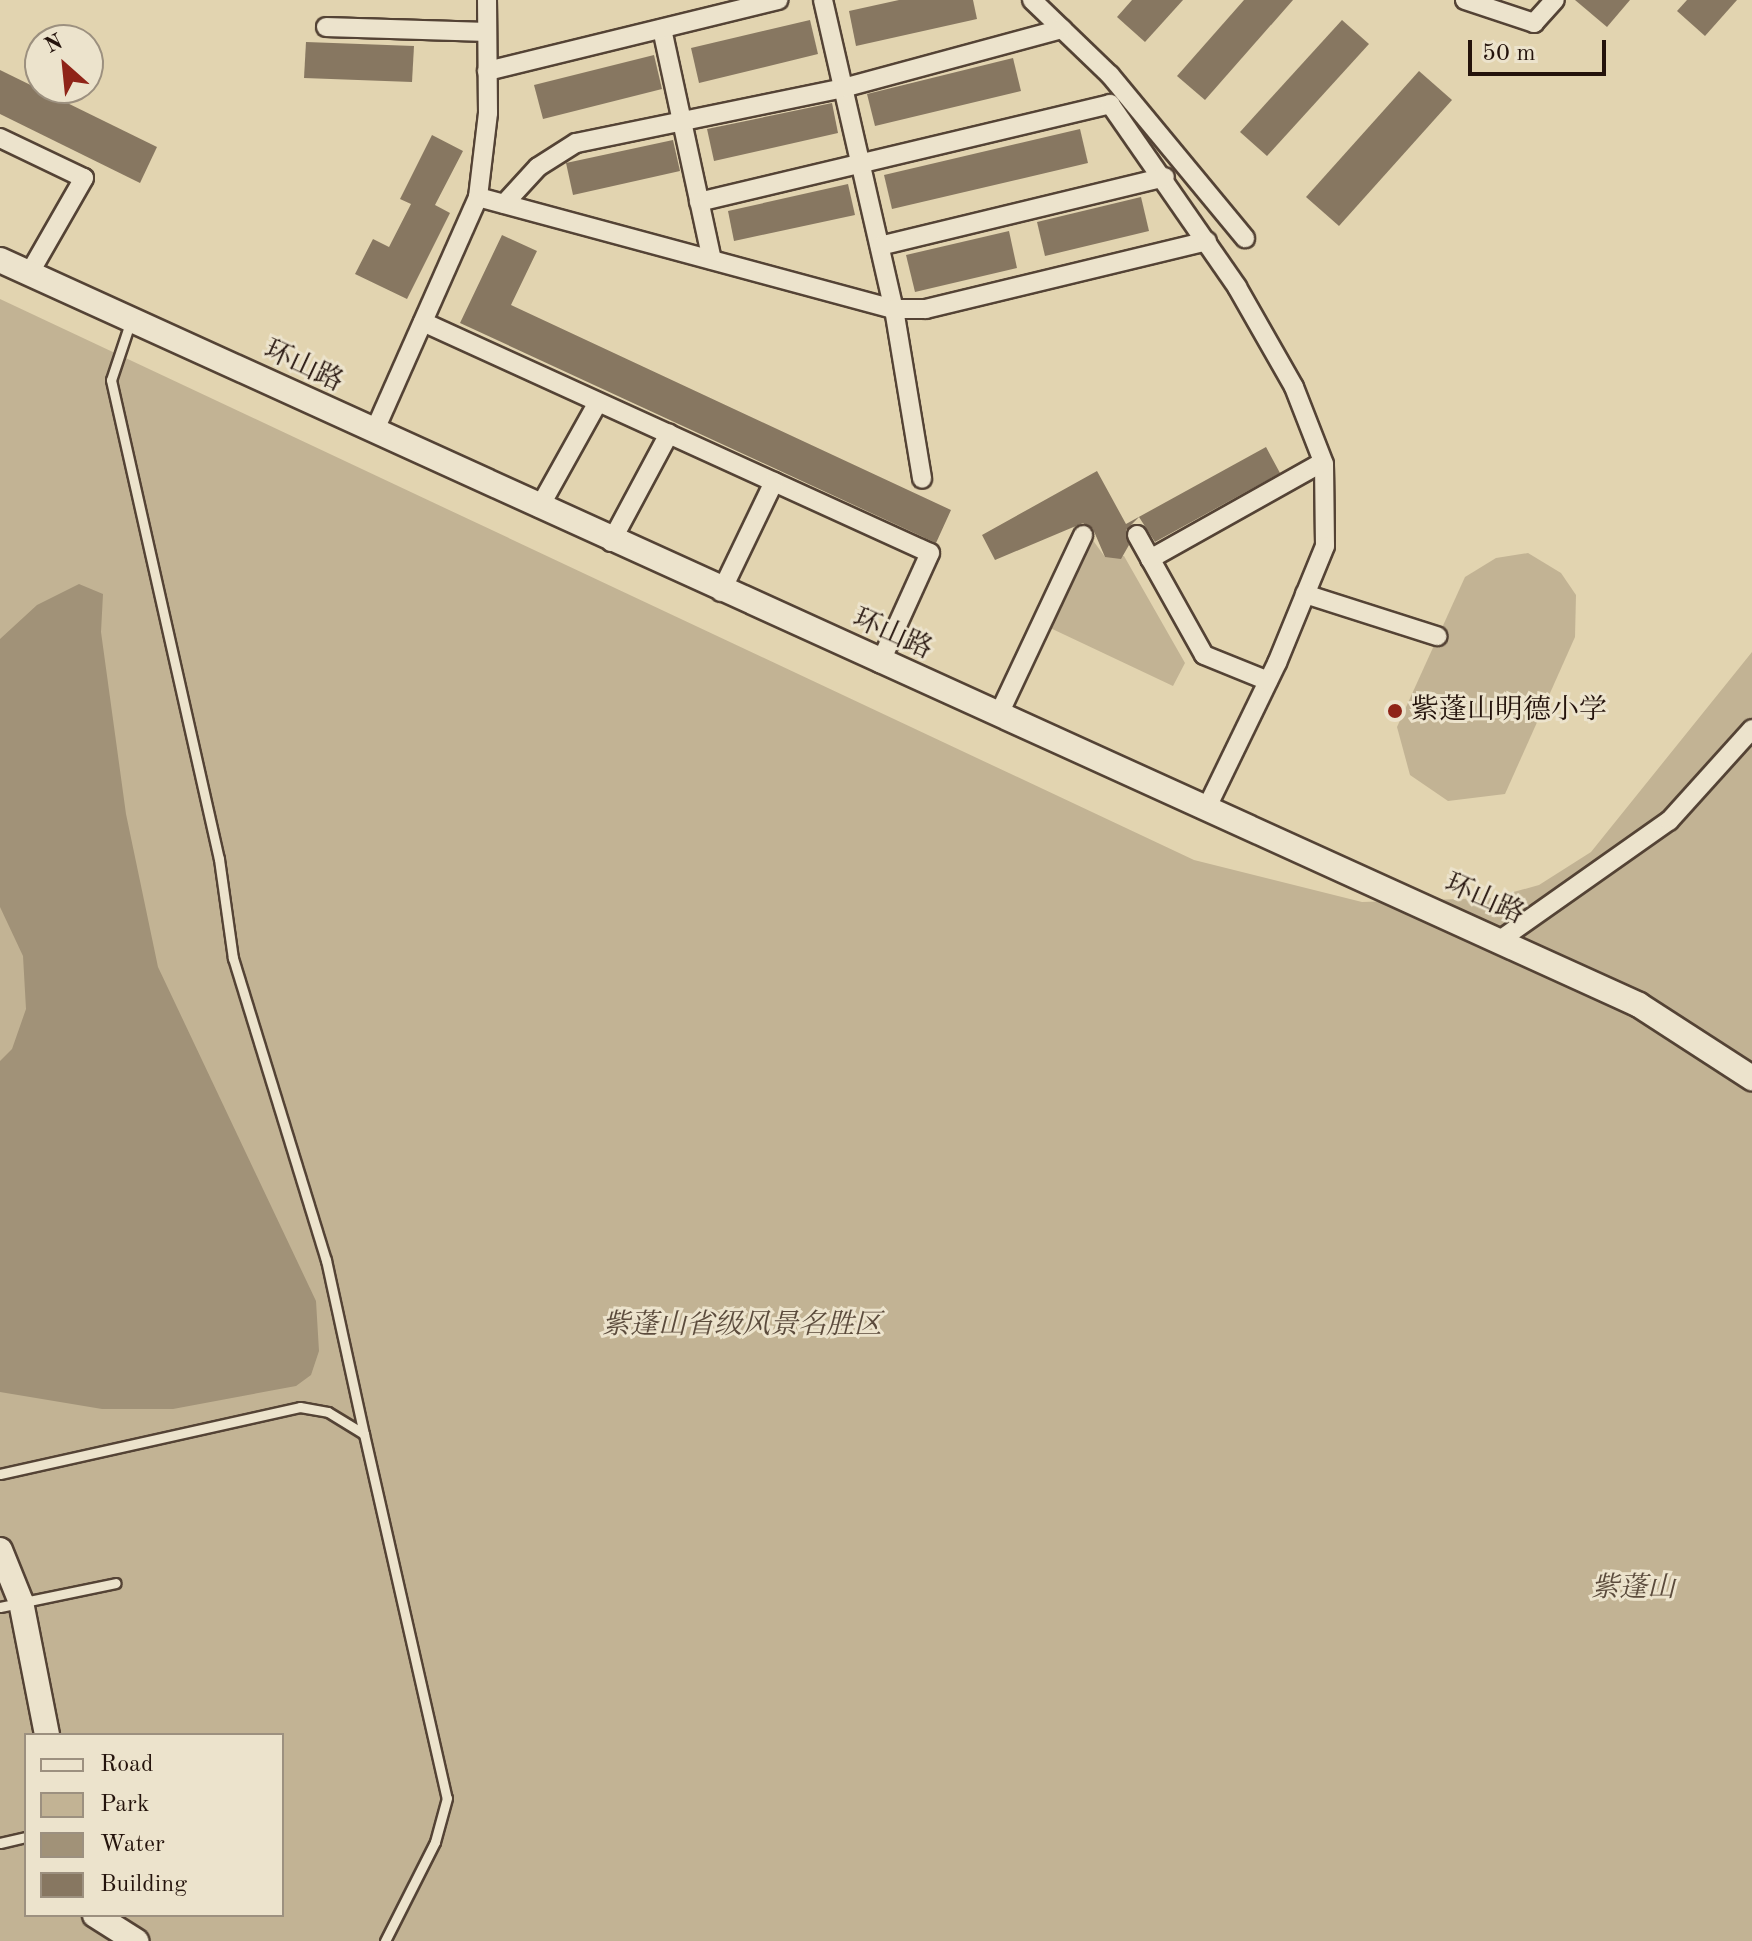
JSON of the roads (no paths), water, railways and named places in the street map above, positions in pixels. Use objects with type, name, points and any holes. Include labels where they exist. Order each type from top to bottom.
[{"type":"main road","name":"环山路","points":[[0,260],[721,592],[1500,940],[1639,1005],[1752,1078]]},
{"type":"main road","points":[[0,1550],[10,1604],[46,1733]]},
{"type":"main road","points":[[98,1917],[136,1941]]},
{"type":"street","points":[[374,432],[478,197],[487,71],[487,0]]},
{"type":"street","points":[[487,71],[778,0]]},
{"type":"street","points":[[823,0],[894,309],[922,479]]},
{"type":"street","points":[[1032,0],[1176,149],[1245,238]]},
{"type":"street","points":[[1465,0],[1534,23],[1555,0]]},
{"type":"street","points":[[326,27],[487,32]]},
{"type":"street","points":[[662,29],[712,260]]},
{"type":"street","points":[[504,204],[538,167],[576,143],[843,88],[1062,29]]},
{"type":"street","points":[[699,202],[1110,104],[1165,177],[1207,241],[1294,387],[1323,462],[1325,546],[1268,681],[1206,809]]},
{"type":"street","points":[[0,138],[84,178],[29,274]]},
{"type":"street","points":[[880,246],[1165,177]]},
{"type":"street","points":[[478,197],[894,309],[926,309],[1207,241]]},
{"type":"street","points":[[423,322],[930,553],[880,663]]},
{"type":"street","points":[[539,508],[598,402]]},
{"type":"street","points":[[611,542],[669,434]]},
{"type":"street","points":[[1150,559],[1323,462]]},
{"type":"street","points":[[721,592],[774,482]]},
{"type":"street","points":[[998,716],[1083,535]]},
{"type":"street","points":[[1137,535],[1204,655],[1268,681]]},
{"type":"street","points":[[1305,594],[1437,636]]},
{"type":"street","points":[[1500,940],[1669,821],[1752,729]]},
{"type":"lane","points":[[131,320],[111,380],[219,859],[233,958],[326,1260],[447,1789],[435,1842],[385,1941]]},
{"type":"lane","points":[[0,1474],[300,1407],[328,1412],[364,1434]]},
{"type":"lane","points":[[10,1604],[116,1583]]},
{"type":"lane","points":[[0,1843],[24,1837]]},
{"type":"water","points":[[79,584],[103,594],[101,632],[126,814],[158,967],[316,1301],[319,1351],[311,1375],[296,1386],[173,1409],[102,1409],[0,1392],[0,1061],[12,1049],[26,1009],[23,956],[0,907],[0,639],[37,605]]},
{"type":"place","name":"紫蓬山明德小学","points":[[1395,711]]},
{"type":"park label","name":"紫蓬山省级风景名胜区","points":[[742,1326]]},
{"type":"park label","name":"紫蓬山","points":[[1633,1589]]}]
